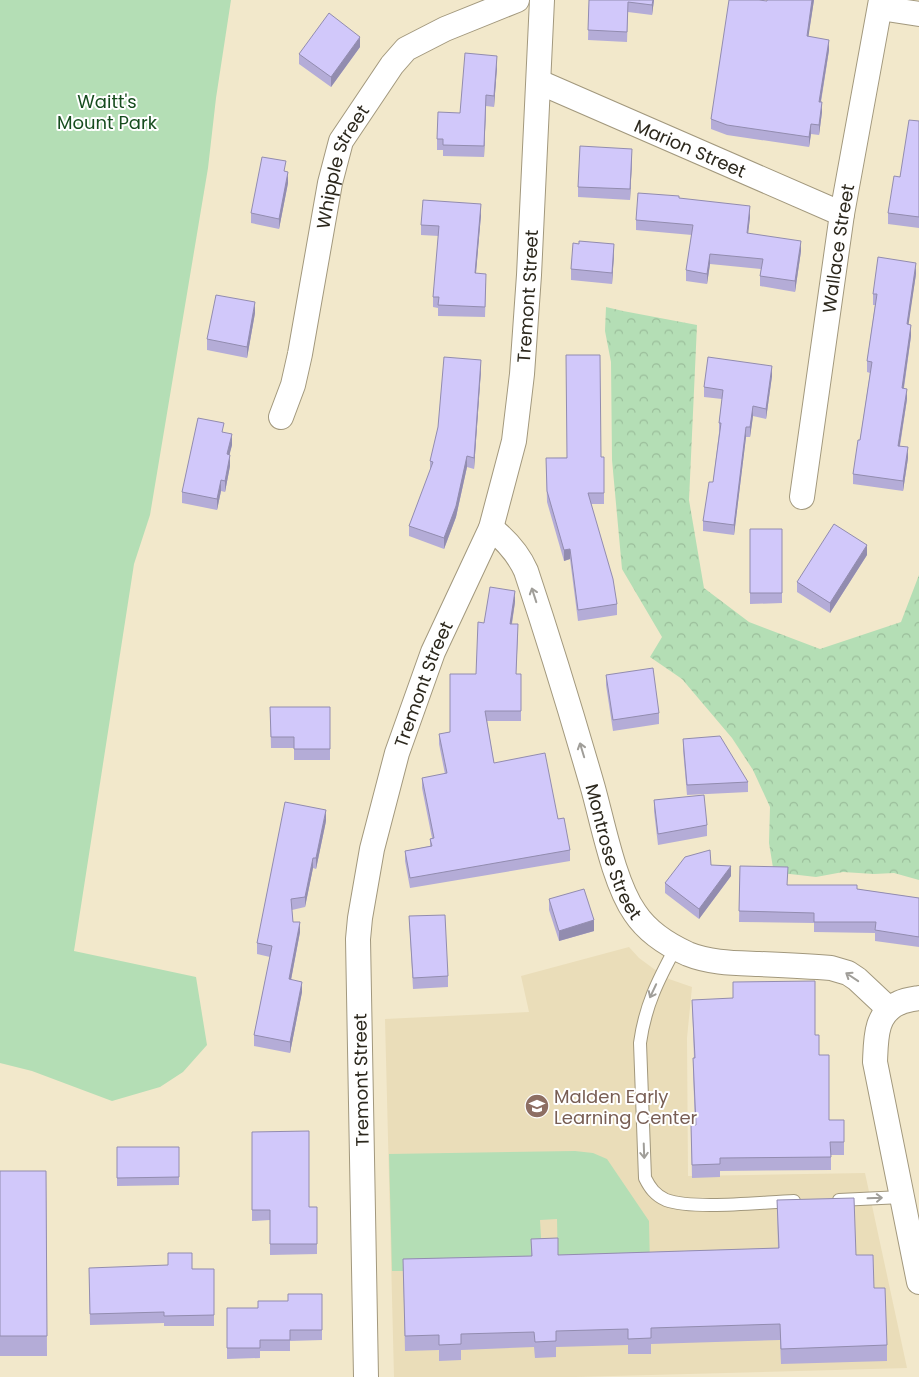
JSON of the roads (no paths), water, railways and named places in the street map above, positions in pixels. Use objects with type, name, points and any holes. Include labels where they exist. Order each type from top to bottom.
[{"type":"street","name":"Whipple Street","points":[[281,417],[288,401],[296,369],[312,295],[330,183],[341,141],[392,65],[406,49],[446,29],[517,0]]},
{"type":"street","name":"Tremont Street","points":[[366,1377],[358,949],[360,918],[372,849],[397,753],[433,652],[490,528],[514,441],[522,374],[542,0]]},
{"type":"street","points":[[881,4],[919,14]]},
{"type":"street","name":"Wallace Street","points":[[802,497],[842,214],[881,4]]},
{"type":"street","name":"Marion Street","points":[[538,82],[842,214]]},
{"type":"street","name":"Montrose Street","points":[[490,528],[503,537],[513,549],[526,571],[584,759],[616,871],[626,899],[635,914],[647,928],[676,947],[702,959],[722,962],[831,968],[848,973],[889,1009]]},
{"type":"street","points":[[919,998],[900,1002],[889,1009],[882,1017],[879,1026],[875,1062],[919,1282]]},
{"type":"lane","points":[[676,947],[650,999],[642,1025],[640,1043],[646,1178],[650,1188],[666,1200],[682,1203],[803,1201]]},
{"type":"lane","points":[[823,1200],[902,1198]]},
{"type":"place","name":"Malden Early Learning Center","points":[[537,1106]]},
{"type":"park label","name":"Waitt's Mount Park","points":[[107,111]]}]
